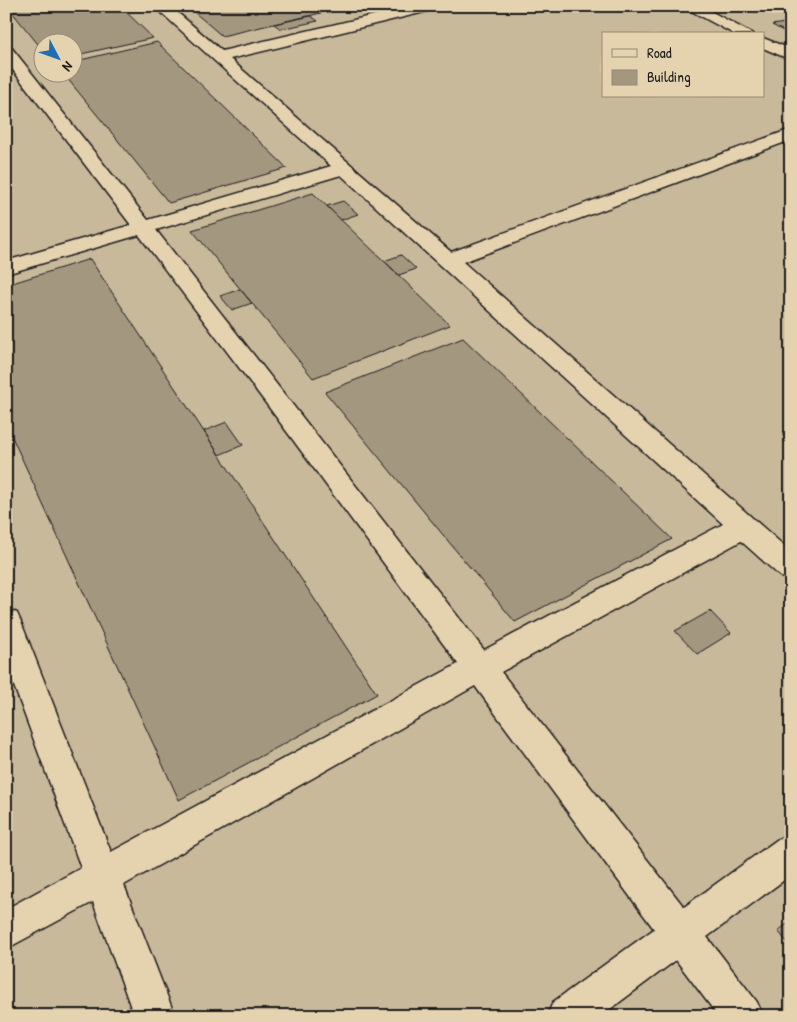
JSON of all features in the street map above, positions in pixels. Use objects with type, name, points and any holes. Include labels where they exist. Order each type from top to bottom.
[{"type":"street","points":[[161,6],[448,260],[791,569]]},
{"type":"street","points":[[218,57],[432,6]]},
{"type":"street","points":[[689,6],[742,32]]},
{"type":"street","points":[[764,42],[791,56]]},
{"type":"street","points":[[6,50],[277,400],[743,1016]]},
{"type":"street","points":[[448,260],[791,134]]},
{"type":"street","points":[[6,268],[344,168]]},
{"type":"street","points":[[6,930],[479,668],[744,526]]},
{"type":"street","points":[[6,622],[155,1016]]},
{"type":"street","points":[[567,1016],[791,852]]},
{"type":"shaded area","points":[[6,6],[791,6],[791,1016],[6,1016]]},
{"type":"building","points":[[7,6],[120,6],[153,38],[82,54],[82,32],[32,32],[32,37]]},
{"type":"building","points":[[220,6],[351,6],[222,36],[194,12]]},
{"type":"building","points":[[364,6],[413,6],[377,15]]},
{"type":"building","points":[[311,16],[318,21],[281,29],[274,24]]},
{"type":"building","points":[[791,22],[791,35],[772,25]]},
{"type":"building","points":[[157,42],[287,168],[169,203],[70,82],[82,82],[82,60]]},
{"type":"building","points":[[313,193],[450,325],[313,378],[192,230]]},
{"type":"building","points":[[343,201],[358,214],[341,220],[327,206]]},
{"type":"building","points":[[401,255],[416,269],[399,275],[384,261]]},
{"type":"building","points":[[90,259],[377,694],[179,800],[6,424],[6,285]]},
{"type":"building","points":[[240,289],[252,303],[232,310],[220,296]]},
{"type":"building","points":[[463,338],[672,539],[515,622],[325,392]]},
{"type":"building","points":[[227,422],[243,445],[219,455],[204,431]]},
{"type":"building","points":[[710,611],[731,633],[697,654],[675,631]]},
{"type":"building","points":[[791,921],[791,947],[778,931]]}]
